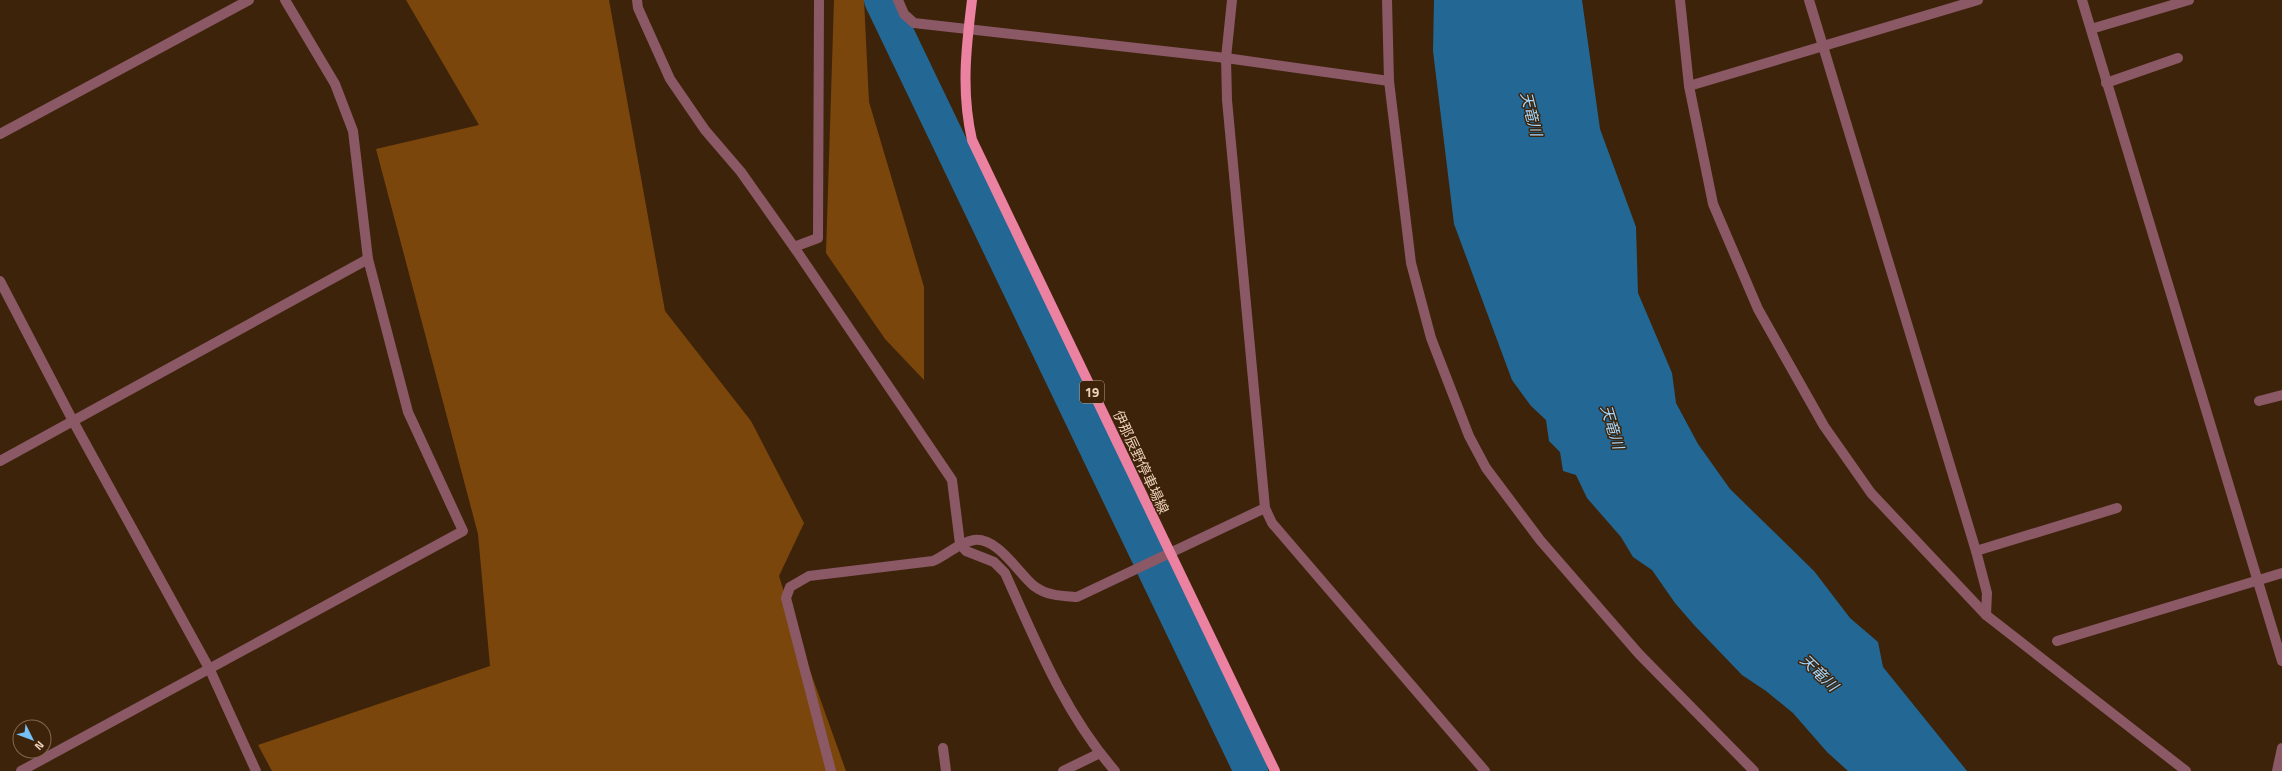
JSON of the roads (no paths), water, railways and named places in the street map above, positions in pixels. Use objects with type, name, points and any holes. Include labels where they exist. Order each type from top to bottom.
[{"type":"main road","name":"伊那辰野停車場線","points":[[972,0],[964,73],[966,113],[972,140],[1275,771]]},
{"type":"street","points":[[0,134],[249,0]]},
{"type":"street","points":[[21,771],[463,532],[408,412],[368,259],[353,131],[335,84],[285,0]]},
{"type":"street","points":[[637,0],[638,8],[670,79],[705,130],[740,172],[794,247],[952,480],[960,544],[966,551],[994,562],[1005,573],[1050,674],[1100,753],[1115,771]]},
{"type":"street","points":[[794,247],[818,238],[819,0]]},
{"type":"street","points":[[898,0],[904,14],[914,23],[1226,58],[1389,81]]},
{"type":"street","points":[[1232,0],[1226,58],[1227,100],[1264,508],[1277,529],[1485,771]]},
{"type":"street","points":[[1387,0],[1389,81],[1411,263],[1431,338],[1466,429],[1486,468],[1540,540],[1639,654],[1754,771]]},
{"type":"street","points":[[1680,0],[1689,86],[1713,204],[1758,310],[1824,426],[1871,493],[1986,614],[2186,771]]},
{"type":"street","points":[[1809,0],[1976,551],[1988,594],[1986,614]]},
{"type":"street","points":[[1689,86],[1822,45],[1978,0]]},
{"type":"street","points":[[2082,0],[2106,83],[2194,368],[2256,580],[2282,661]]},
{"type":"street","points":[[2091,28],[2189,0]]},
{"type":"street","points":[[2106,83],[2178,58]]},
{"type":"street","points":[[0,462],[368,259]]},
{"type":"street","points":[[0,281],[73,421],[210,670],[256,771]]},
{"type":"street","points":[[2259,400],[2282,395]]},
{"type":"street","points":[[830,771],[786,598],[790,587],[809,576],[933,561],[945,556],[960,544],[976,540],[987,543],[1008,556],[1034,586],[1052,596],[1077,597],[1264,508]]},
{"type":"street","points":[[1976,551],[2117,508]]},
{"type":"street","points":[[2056,641],[2282,573]]},
{"type":"street","points":[[943,748],[946,771]]},
{"type":"street","points":[[2277,771],[2282,748]]},
{"type":"street","points":[[1062,771],[1100,753]]},
{"type":"water","name":"天竜川","points":[[1434,0],[1582,0],[1600,129],[1636,227],[1638,293],[1672,373],[1676,403],[1698,444],[1730,489],[1814,571],[1850,618],[1878,642],[1883,667],[1967,771],[1848,771],[1827,752],[1793,713],[1766,691],[1742,675],[1694,625],[1675,603],[1652,570],[1633,557],[1621,537],[1587,498],[1576,475],[1563,471],[1560,452],[1549,441],[1546,420],[1531,406],[1512,380],[1454,224],[1433,51]]},
{"type":"waterway","points":[[881,0],[1148,556]]},
{"type":"waterway","points":[[1153,567],[1251,771]]}]
